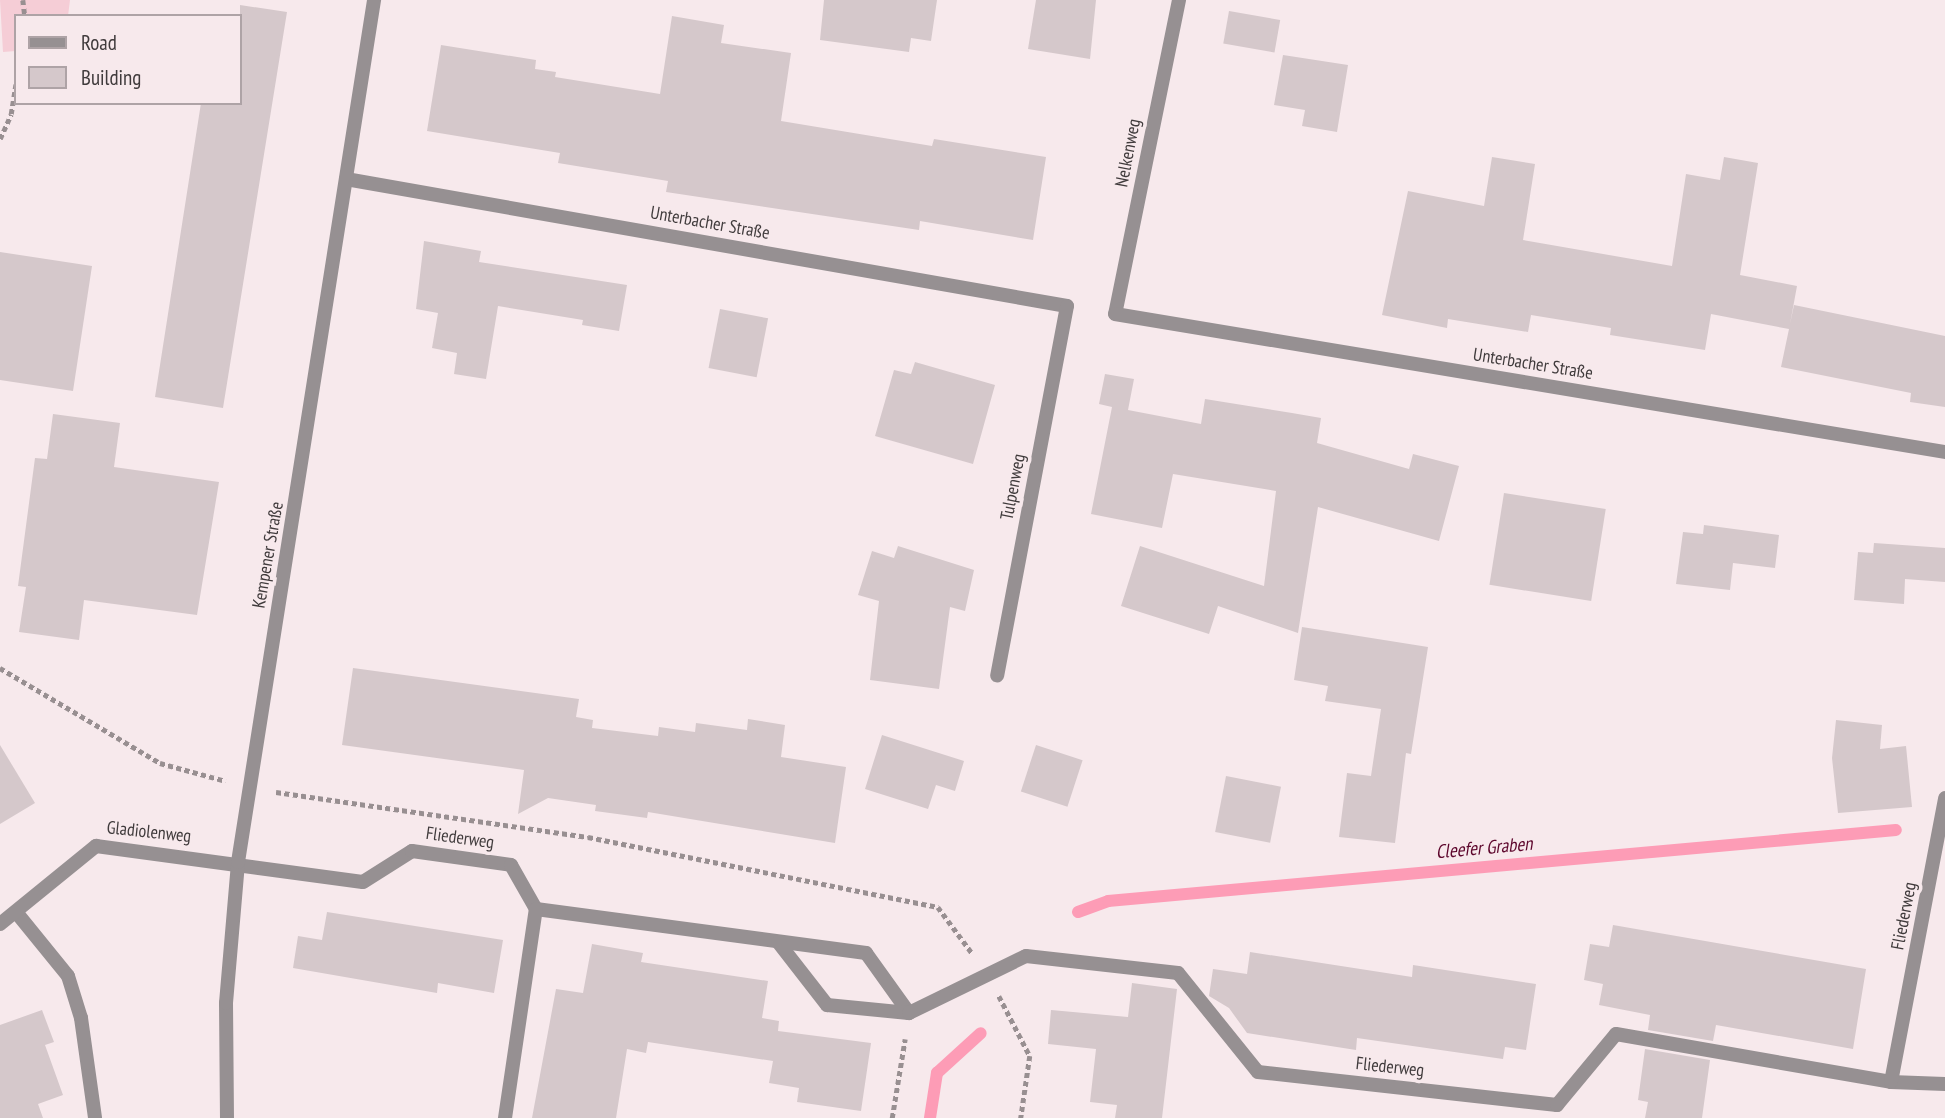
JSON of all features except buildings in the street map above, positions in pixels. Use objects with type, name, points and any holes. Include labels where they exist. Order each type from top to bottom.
[{"type":"street","name":"Kempener Straße","points":[[227,1118],[226,1003],[238,862],[374,0]]},
{"type":"street","name":"Nelkenweg","points":[[1115,314],[1179,0]]},
{"type":"street","name":"Unterbacher Straße","points":[[346,179],[1066,306]]},
{"type":"street","name":"Tulpenweg","points":[[997,675],[1066,306]]},
{"type":"street","name":"Unterbacher Straße","points":[[1115,314],[1945,452]]},
{"type":"street","name":"Fliederweg","points":[[1891,1082],[1945,798]]},
{"type":"street","name":"Gladiolenweg","points":[[0,924],[96,846],[238,862]]},
{"type":"street","name":"Fliederweg","points":[[238,862],[363,881],[412,851],[511,865],[536,909]]},
{"type":"street","points":[[505,1118],[536,909],[866,953],[909,1013]]},
{"type":"street","points":[[16,912],[68,976],[81,1018],[95,1118]]},
{"type":"street","name":"Fliederweg","points":[[778,942],[827,1005],[909,1013],[989,977],[1026,956],[1178,973],[1258,1072],[1558,1105],[1616,1034],[1891,1082],[1945,1084]]},
{"type":"path","points":[[0,139],[14,90]]},
{"type":"path","points":[[0,668],[160,763],[250,788],[588,836],[938,907],[989,977],[1030,1056],[1021,1118]]},
{"type":"path","points":[[892,1118],[909,1013]]},
{"type":"shaded area","points":[[0,0],[70,0],[68,14],[14,14],[14,51],[3,52]]},
{"type":"waterway","name":"Cleefer Graben","points":[[1078,912],[1108,901],[1896,830]]},
{"type":"waterway","name":"Cleefer Graben","points":[[930,1118],[937,1073],[981,1033]]}]
